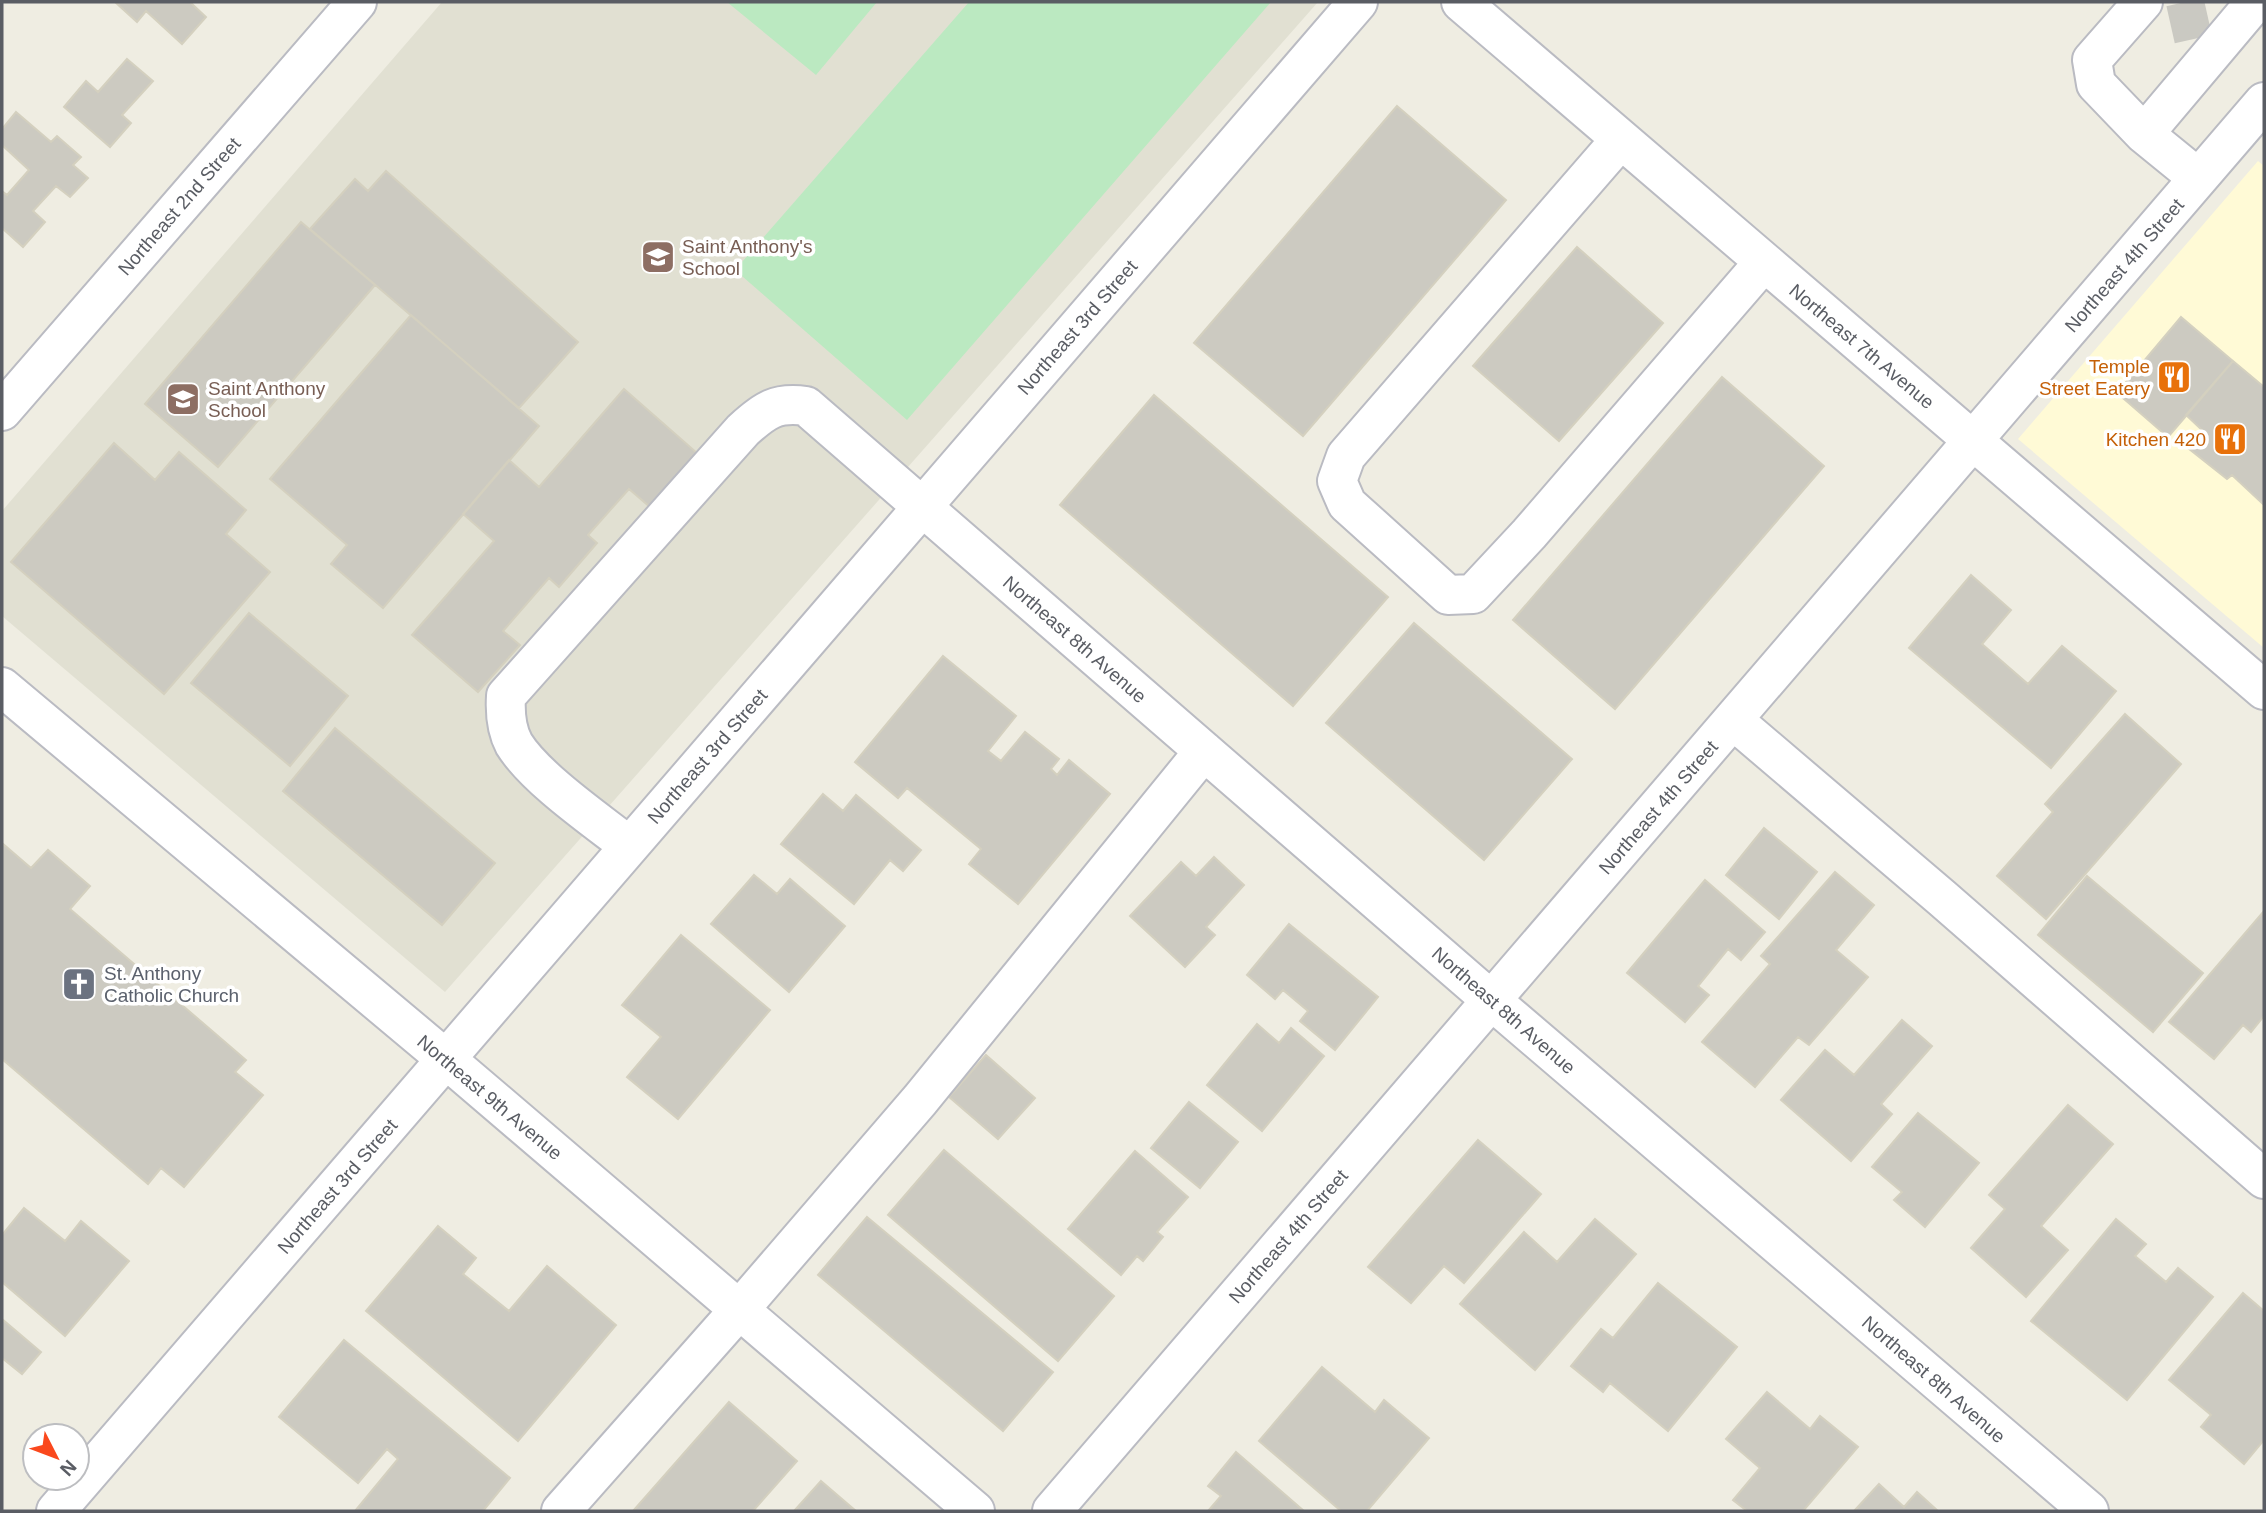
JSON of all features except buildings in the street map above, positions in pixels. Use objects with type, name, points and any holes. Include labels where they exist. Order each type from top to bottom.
[{"type":"street","name":"Northeast 3rd Street","points":[[56,1511],[1358,2]]},
{"type":"street","name":"Northeast 7th Avenue","points":[[1461,2],[2264,690]]},
{"type":"street","points":[[2143,2],[2092,60],[2096,85],[2144,134],[2198,178]]},
{"type":"street","points":[[2144,134],[2197,59],[2252,6],[2251,2]]},
{"type":"street","name":"Northeast 2nd Street","points":[[2,411],[344,6]]},
{"type":"street","name":"Northeast 4th Street","points":[[1052,1511],[2264,102]]},
{"type":"street","points":[[1621,139],[1346,456],[1337,481],[1347,504],[1448,595],[1473,594],[1764,262]]},
{"type":"street","name":"Northeast 8th Avenue","points":[[629,846],[528,762],[513,742],[505,715],[506,695],[743,430],[764,411],[788,404],[806,406],[873,467],[922,506],[1491,1000],[2089,1511]]},
{"type":"street","name":"Northeast 9th Avenue","points":[[2,687],[447,1060],[975,1511]]},
{"type":"street","points":[[1733,720],[2264,1179]]},
{"type":"street","points":[[561,1511],[920,1100],[1204,751]]},
{"type":"shaded area","name":"Saint Anthony's School","points":[[442,2],[1318,2],[445,992],[2,616],[2,511]]},
{"type":"shaded area","points":[[2258,161],[2264,166],[2264,648],[2018,439]]},
{"type":"green space","points":[[727,2],[877,2],[816,75]]},
{"type":"green space","points":[[969,2],[1271,2],[907,420],[735,270]]},
{"type":"tunnel","points":[[2185,2],[2196,51]]},
{"type":"place","name":"Saint Anthony's School","points":[[658,257]]},
{"type":"place","name":"Temple Street Eatery","points":[[2174,377]]},
{"type":"place","name":"Saint Anthony School","points":[[183,399]]},
{"type":"place","name":"Kitchen 420","points":[[2230,439]]},
{"type":"place","name":"St. Anthony Catholic Church","points":[[79,984]]}]
